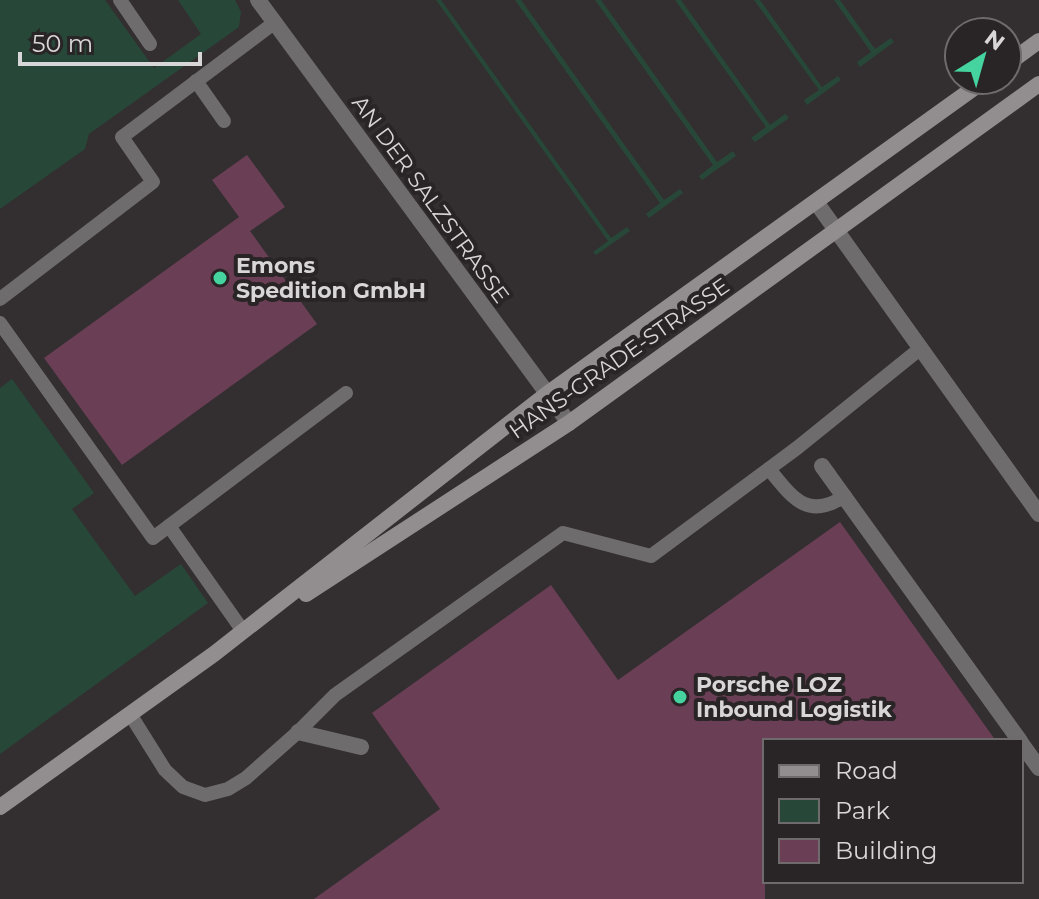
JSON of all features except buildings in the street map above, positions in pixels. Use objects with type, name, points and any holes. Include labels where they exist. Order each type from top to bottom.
[{"type":"street","name":"AN DER SALZSTRASSE","points":[[258,0],[569,423]]},
{"type":"street","name":"HANS-GRADE-STRASSE","points":[[0,807],[214,654],[569,423],[1039,84]]},
{"type":"street","name":"HANS-GRADE-STRASSE","points":[[214,654],[547,394],[963,96]]},
{"type":"street","points":[[816,202],[1039,514]]},
{"type":"street","points":[[822,466],[1018,739]]},
{"type":"street","points":[[298,732],[361,747]]},
{"type":"street","points":[[1023,746],[1039,768]]},
{"type":"lane","points":[[120,0],[150,44]]},
{"type":"lane","points":[[0,299],[153,182],[122,137],[274,23]]},
{"type":"lane","points":[[196,81],[224,121]]},
{"type":"lane","points":[[0,323],[153,538],[346,393]]},
{"type":"lane","points":[[130,714],[165,770],[183,787],[205,795],[228,789],[246,778],[335,695],[563,533],[651,556],[769,469],[921,348]]},
{"type":"lane","points":[[769,469],[791,496],[809,507],[829,507],[845,496]]},
{"type":"lane","points":[[169,526],[243,631]]},
{"type":"green space","points":[[0,0],[105,0],[154,68],[201,34],[178,0],[235,0],[241,12],[239,27],[89,134],[85,149],[0,209]]},
{"type":"green space","points":[[436,0],[441,0],[611,238],[627,227],[630,231],[596,255],[593,252],[608,241]]},
{"type":"green space","points":[[515,0],[521,0],[664,200],[680,189],[683,193],[649,218],[646,214],[660,203]]},
{"type":"green space","points":[[595,0],[601,0],[717,162],[733,151],[736,156],[702,180],[699,176],[713,165]]},
{"type":"green space","points":[[675,0],[681,0],[770,125],[785,114],[789,118],[755,142],[751,138],[766,127]]},
{"type":"green space","points":[[754,0],[760,0],[822,87],[838,76],[841,80],[807,105],[804,100],[819,90]]},
{"type":"green space","points":[[834,0],[840,0],[875,49],[891,38],[894,42],[860,67],[857,62],[871,52]]},
{"type":"green space","points":[[12,379],[94,493],[72,509],[135,596],[181,564],[208,603],[0,754],[0,388]]},
{"type":"place","name":"Emons Spedition GmbH","points":[[220,278]]},
{"type":"place","name":"Porsche LOZ Inbound Logistik","points":[[680,697]]}]
